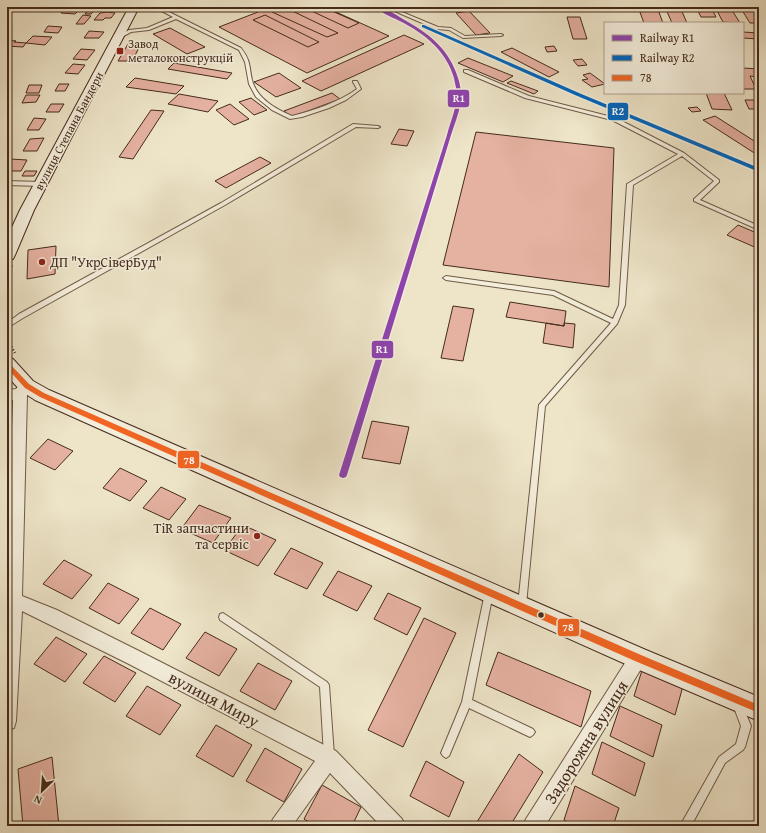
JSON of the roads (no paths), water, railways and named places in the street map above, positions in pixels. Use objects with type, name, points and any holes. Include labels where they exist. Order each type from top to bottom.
[{"type":"street","name":"вулиця Степана Бандери","points":[[7,255],[27,210],[134,7]]},
{"type":"street","points":[[7,364],[18,392],[7,721]]},
{"type":"street","points":[[18,392],[42,395],[638,658],[759,709]]},
{"type":"street","name":"вулиця Миру","points":[[10,600],[51,616],[133,656],[329,758],[391,825]]},
{"type":"street","name":"Задорожна вулиця","points":[[533,826],[638,658]]},
{"type":"street","points":[[280,826],[329,758]]},
{"type":"lane","points":[[156,7],[240,49],[247,58],[252,84],[259,96],[277,111],[292,118],[352,95],[359,89],[355,82]]},
{"type":"lane","points":[[387,7],[437,28],[450,29],[464,37],[501,35]]},
{"type":"lane","points":[[118,37],[130,31],[148,29],[177,17]]},
{"type":"lane","points":[[466,71],[527,96],[614,119],[645,134],[682,154],[717,181],[696,200],[759,228]]},
{"type":"lane","points":[[7,326],[21,316],[223,204],[355,125],[378,127]]},
{"type":"lane","points":[[522,607],[542,405],[615,322],[622,305],[630,184],[682,154]]},
{"type":"lane","points":[[7,183],[41,184]]},
{"type":"lane","points":[[446,278],[554,293],[615,322]]},
{"type":"lane","points":[[446,753],[467,702],[489,592]]},
{"type":"lane","points":[[224,617],[324,685],[329,758]]},
{"type":"lane","points":[[685,826],[722,760],[740,747],[746,726],[736,699]]},
{"type":"lane","points":[[467,702],[530,732]]},
{"type":"rail line","name":"R1","points":[[343,475],[449,135],[459,96],[455,75],[450,62],[434,41],[412,26],[376,7]]},
{"type":"rail line","name":"R2","points":[[423,26],[577,94],[759,170]]},
{"type":"place","name":"Завод металоконструкцій","points":[[120,51]]},
{"type":"place","name":"ДП \"УкрСіверБуд\"","points":[[42,262]]},
{"type":"place","name":"TiR запчастини та сервіс","points":[[257,536]]}]
